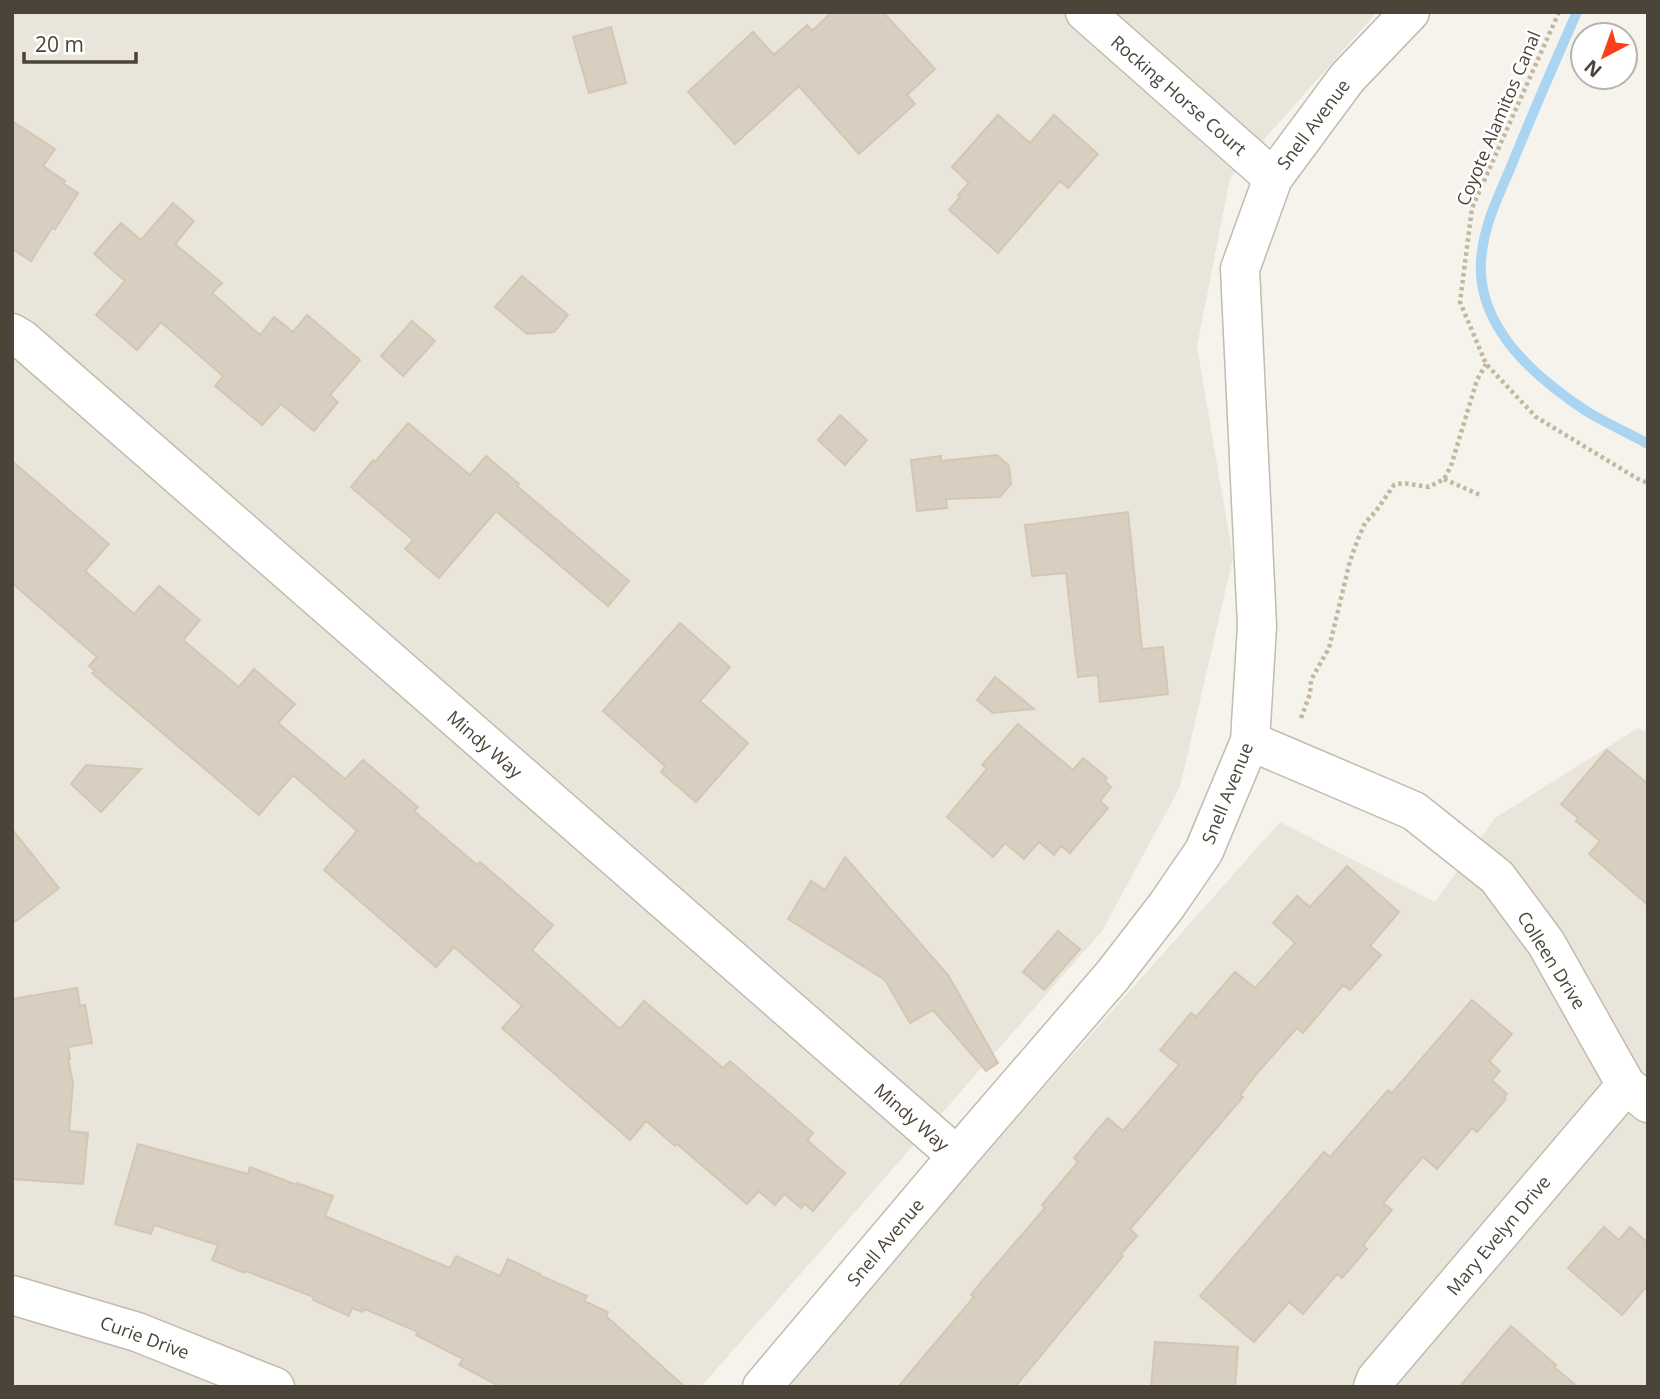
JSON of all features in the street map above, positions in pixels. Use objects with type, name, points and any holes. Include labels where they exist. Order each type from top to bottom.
[{"type":"street","name":"Rocking Horse Court","points":[[1085,12],[1273,178]]},
{"type":"street","name":"Snell Avenue","points":[[762,1387],[1113,975],[1167,905],[1204,851],[1250,741],[1257,626],[1240,269],[1273,178],[1347,78],[1410,12]]},
{"type":"street","name":"Mindy Way","points":[[12,333],[957,1156]]},
{"type":"street","name":"Colleen Drive","points":[[1250,741],[1414,811],[1497,877],[1546,943],[1637,1094]]},
{"type":"street","name":"Mary Evelyn Drive","points":[[1373,1387],[1376,1379],[1637,1094]]},
{"type":"street","name":"Curie Drive","points":[[12,1295],[137,1332],[275,1387]]},
{"type":"path","name":"Coyote Alamitos Canal","points":[[1559,12],[1472,208],[1460,302],[1486,364],[1536,417],[1638,480],[1648,483]]},
{"type":"path","points":[[1300,718],[1310,694],[1311,680],[1329,648],[1350,561],[1365,523],[1394,485],[1403,483],[1429,487],[1444,479],[1451,466],[1477,380],[1486,364]]},
{"type":"path","points":[[1444,479],[1480,495]]},
{"type":"shaded area","points":[[12,12],[1377,12],[1230,178],[1197,346],[1233,558],[1180,787],[1102,931],[701,1387],[12,1387]]},
{"type":"shaded area","points":[[1638,728],[1648,733],[1648,1387],[784,1387],[887,1264],[1280,822],[1435,902],[1495,818]]},
{"type":"building","points":[[832,12],[883,12],[935,69],[907,95],[915,104],[859,154],[799,86],[735,144],[688,92],[753,32],[774,55],[807,25],[812,31]]},
{"type":"building","points":[[611,27],[626,83],[589,93],[573,37]]},
{"type":"building","points":[[998,115],[1030,143],[1054,115],[1098,154],[1068,188],[1060,181],[998,253],[949,210],[969,183],[952,167]]},
{"type":"building","points":[[12,121],[55,149],[43,166],[78,193],[31,261],[12,249]]},
{"type":"building","points":[[173,203],[194,221],[175,244],[222,283],[212,293],[260,335],[274,317],[293,332],[307,315],[360,360],[330,395],[338,402],[314,431],[281,404],[262,425],[215,386],[223,376],[161,322],[137,350],[96,315],[125,281],[94,254],[121,223],[141,240]]},
{"type":"building","points":[[522,276],[568,315],[554,332],[527,334],[495,307]]},
{"type":"building","points":[[412,321],[435,341],[403,376],[381,356]]},
{"type":"building","points":[[840,415],[867,440],[845,465],[818,440]]},
{"type":"building","points":[[408,423],[470,475],[486,456],[519,484],[517,486],[629,581],[608,606],[496,511],[439,578],[405,549],[413,540],[351,487]]},
{"type":"building","points":[[997,455],[1009,466],[1011,484],[1000,497],[946,499],[947,508],[917,511],[911,460],[941,456],[941,461]]},
{"type":"building","points":[[12,461],[109,544],[85,571],[134,614],[159,586],[200,620],[183,640],[239,687],[254,669],[295,704],[278,723],[345,779],[363,760],[418,807],[414,811],[477,865],[480,862],[553,925],[532,950],[620,1029],[644,1001],[723,1068],[730,1061],[813,1133],[807,1140],[845,1173],[813,1211],[805,1204],[801,1208],[784,1194],[775,1205],[759,1191],[747,1204],[646,1121],[630,1140],[502,1028],[522,1006],[454,947],[436,967],[324,870],[357,831],[293,775],[259,815],[92,673],[95,671],[89,666],[97,657],[12,583]]},
{"type":"building","points":[[1128,512],[1142,649],[1163,647],[1168,694],[1100,702],[1098,675],[1078,677],[1066,573],[1032,576],[1025,525]]},
{"type":"building","points":[[680,623],[730,667],[700,701],[748,743],[696,802],[661,772],[665,766],[603,711]]},
{"type":"building","points":[[995,677],[1034,709],[993,713],[977,700]]},
{"type":"building","points":[[1018,724],[1073,770],[1083,758],[1107,778],[1105,781],[1111,787],[1100,801],[1108,808],[1070,853],[1061,846],[1054,855],[1039,842],[1024,859],[1005,843],[993,857],[947,817],[987,769],[982,765]]},
{"type":"building","points":[[1607,750],[1648,784],[1648,905],[1589,854],[1600,841],[1561,804]]},
{"type":"building","points":[[86,765],[141,769],[101,812],[71,784]]},
{"type":"building","points":[[12,829],[59,888],[12,924]]},
{"type":"building","points":[[845,857],[948,975],[998,1063],[986,1071],[933,1010],[910,1023],[885,980],[788,919],[811,881],[825,890]]},
{"type":"building","points":[[1347,866],[1399,912],[1370,946],[1381,955],[1350,990],[1343,985],[1303,1033],[1297,1028],[1259,1071],[1240,1095],[1243,1097],[1130,1229],[1137,1236],[1121,1254],[1123,1256],[1015,1387],[898,1387],[974,1297],[971,1295],[982,1281],[1045,1208],[1042,1205],[1078,1162],[1074,1158],[1099,1128],[1108,1118],[1123,1131],[1179,1065],[1160,1050],[1191,1013],[1196,1017],[1235,972],[1255,988],[1295,943],[1273,923],[1297,896],[1310,907]]},
{"type":"building","points":[[1058,931],[1080,949],[1044,990],[1023,972]]},
{"type":"building","points":[[77,988],[80,1006],[85,1005],[92,1043],[68,1047],[73,1083],[69,1131],[88,1133],[83,1184],[12,1179],[12,999]]},
{"type":"building","points":[[1472,1000],[1512,1034],[1489,1061],[1500,1071],[1492,1080],[1507,1094],[1504,1097],[1506,1099],[1477,1132],[1472,1128],[1437,1169],[1423,1157],[1383,1203],[1392,1210],[1363,1245],[1367,1249],[1342,1278],[1337,1274],[1303,1314],[1289,1302],[1254,1342],[1200,1296],[1324,1152],[1330,1157],[1388,1090],[1392,1093]]},
{"type":"building","points":[[138,1144],[248,1174],[250,1167],[333,1196],[325,1216],[450,1268],[456,1256],[500,1276],[508,1259],[587,1296],[584,1301],[608,1312],[606,1316],[685,1387],[501,1387],[459,1365],[463,1359],[416,1335],[418,1332],[365,1309],[363,1312],[352,1308],[349,1316],[313,1300],[314,1297],[212,1260],[218,1245],[154,1225],[151,1234],[115,1224]]},
{"type":"building","points":[[1604,1227],[1619,1240],[1630,1227],[1648,1243],[1648,1285],[1622,1315],[1568,1268]]},
{"type":"building","points":[[1511,1326],[1556,1365],[1554,1367],[1578,1387],[1459,1387]]},
{"type":"building","points":[[1155,1342],[1238,1347],[1235,1387],[1151,1387]]},
{"type":"waterway","name":"Coyote Alamitos Canal","points":[[1577,12],[1491,214],[1482,249],[1482,285],[1499,329],[1529,366],[1586,411],[1648,444]]}]
